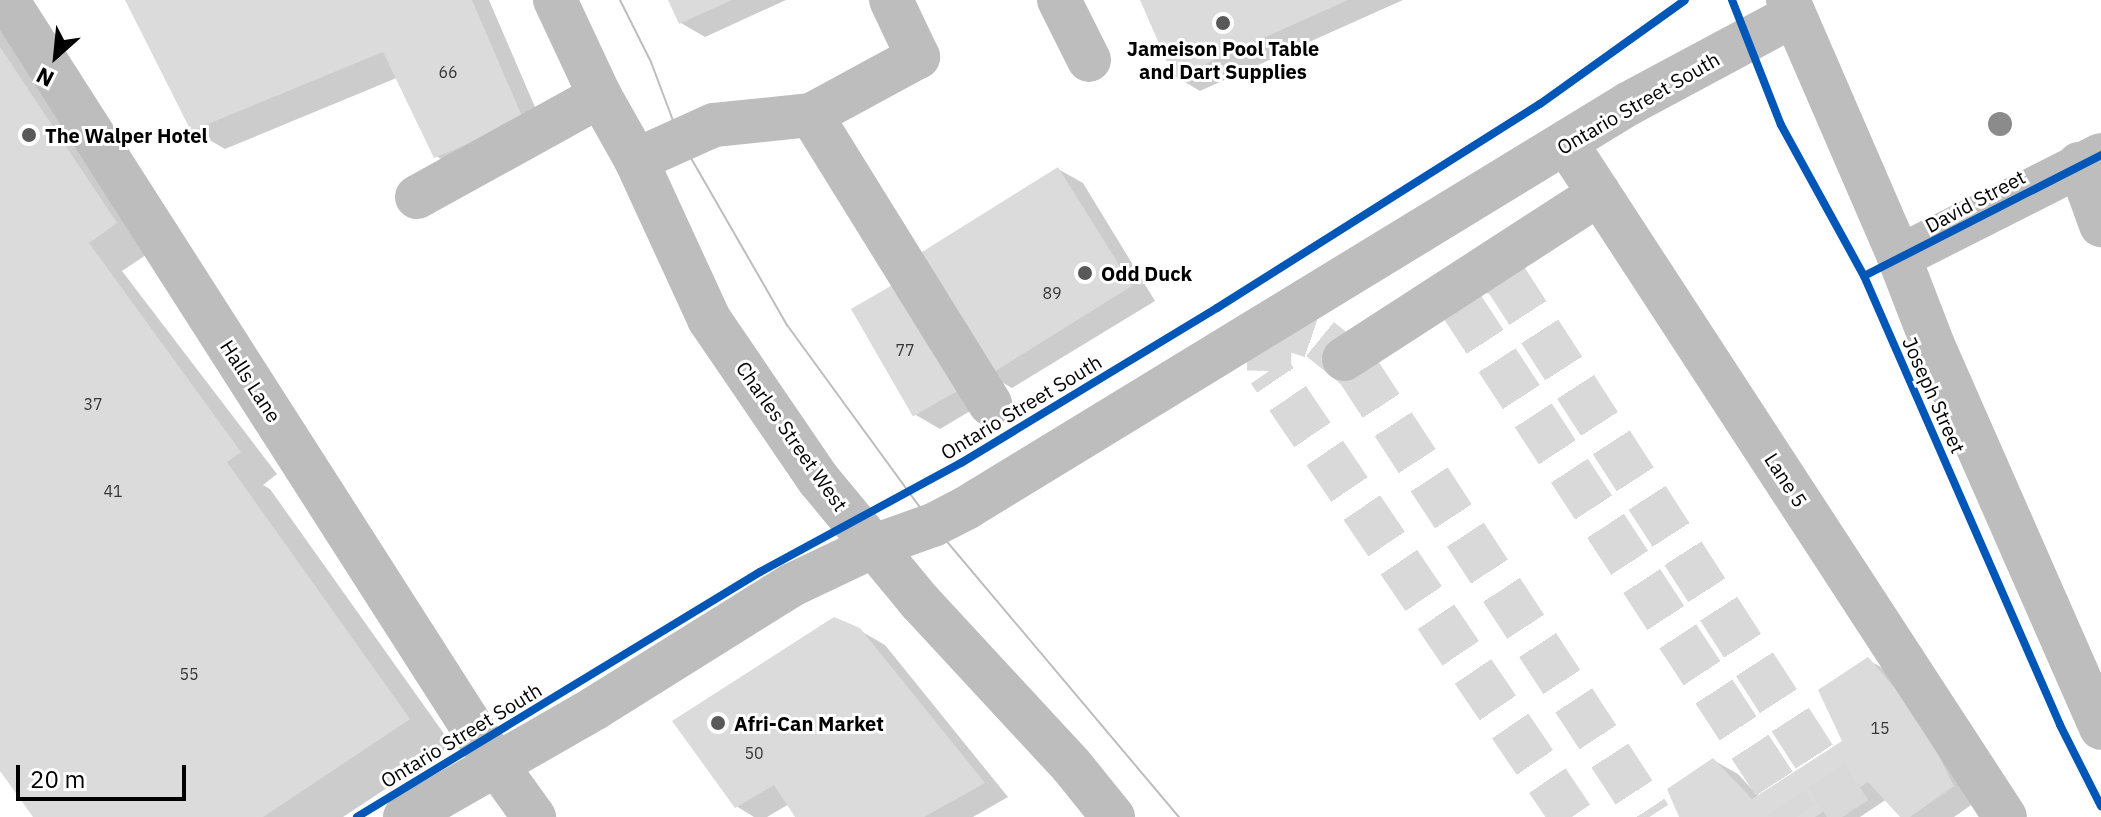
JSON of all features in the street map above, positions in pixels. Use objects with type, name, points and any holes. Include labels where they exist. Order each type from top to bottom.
[{"type":"street","name":"Halls Lane","points":[[7,0],[495,763],[534,817]]},
{"type":"street","name":"Charles Street West","points":[[555,0],[600,96],[636,160],[709,319],[819,480],[920,602],[1071,765],[1113,817]]},
{"type":"street","points":[[636,160],[714,125],[811,115],[918,57],[891,0]]},
{"type":"street","points":[[1059,0],[1089,60]]},
{"type":"street","name":"Ontario Street South","points":[[405,817],[621,692],[792,585],[874,546],[933,525],[966,508],[1791,7]]},
{"type":"street","name":"Joseph Street","points":[[1791,7],[1899,257],[1933,345],[2101,728]]},
{"type":"street","points":[[417,197],[600,96]]},
{"type":"street","points":[[811,115],[990,404]]},
{"type":"street","name":"Lane 5","points":[[1566,143],[2005,817]]},
{"type":"street","points":[[2090,159],[2101,225]]},
{"type":"street","name":"David Street","points":[[1899,257],[2090,159]]},
{"type":"street","points":[[1344,359],[1599,194]]},
{"type":"building","points":[[125,0],[472,0],[524,121],[434,158],[383,52],[191,131]]},
{"type":"building","points":[[668,0],[732,0],[679,24]]},
{"type":"building","name":"Jameison Pool Table and Dart Supplies","points":[[1140,0],[1348,0],[1174,78]]},
{"type":"building","points":[[0,47],[117,223],[89,243],[241,452],[227,462],[410,719],[263,817],[33,817],[0,771]]},
{"type":"building","points":[[1058,167],[1132,286],[988,376],[914,257]]},
{"type":"building","points":[[896,283],[958,390],[913,416],[851,309]]},
{"type":"building","points":[[834,617],[860,628],[985,783],[924,817],[795,817],[774,785],[735,808],[672,721]]},
{"type":"building","points":[[1868,657],[1918,715],[1954,786],[1910,817],[1900,817],[1868,782],[1815,817],[1679,817],[1667,789],[1713,758],[1752,799],[1842,741],[1818,690]]},
{"type":"tunnel","points":[[1483,268],[1504,276],[1853,817]]},
{"type":"tunnel","points":[[1465,280],[1458,291],[1461,305],[1796,817]]},
{"type":"tunnel","points":[[1572,817],[1269,371],[1270,322],[1320,339],[1357,369],[1650,817]]},
{"type":"tram line","points":[[620,0],[651,62],[680,139],[787,325],[933,525],[1179,817]]},
{"type":"cycle path","points":[[357,817],[760,572],[961,463],[1217,308],[1540,104],[1685,0]]},
{"type":"cycle path","points":[[1732,0],[1781,125],[1864,276],[2060,725],[2101,806]]},
{"type":"cycle path","points":[[1864,276],[2101,155]]},
{"type":"place","name":"Jameison Pool Table and Dart Supplies","points":[[1223,23]]},
{"type":"place","name":"The Walper Hotel","points":[[29,135]]},
{"type":"place","name":"Odd Duck","points":[[1085,273]]},
{"type":"place","name":"Afri-Can Market","points":[[718,723]]}]
